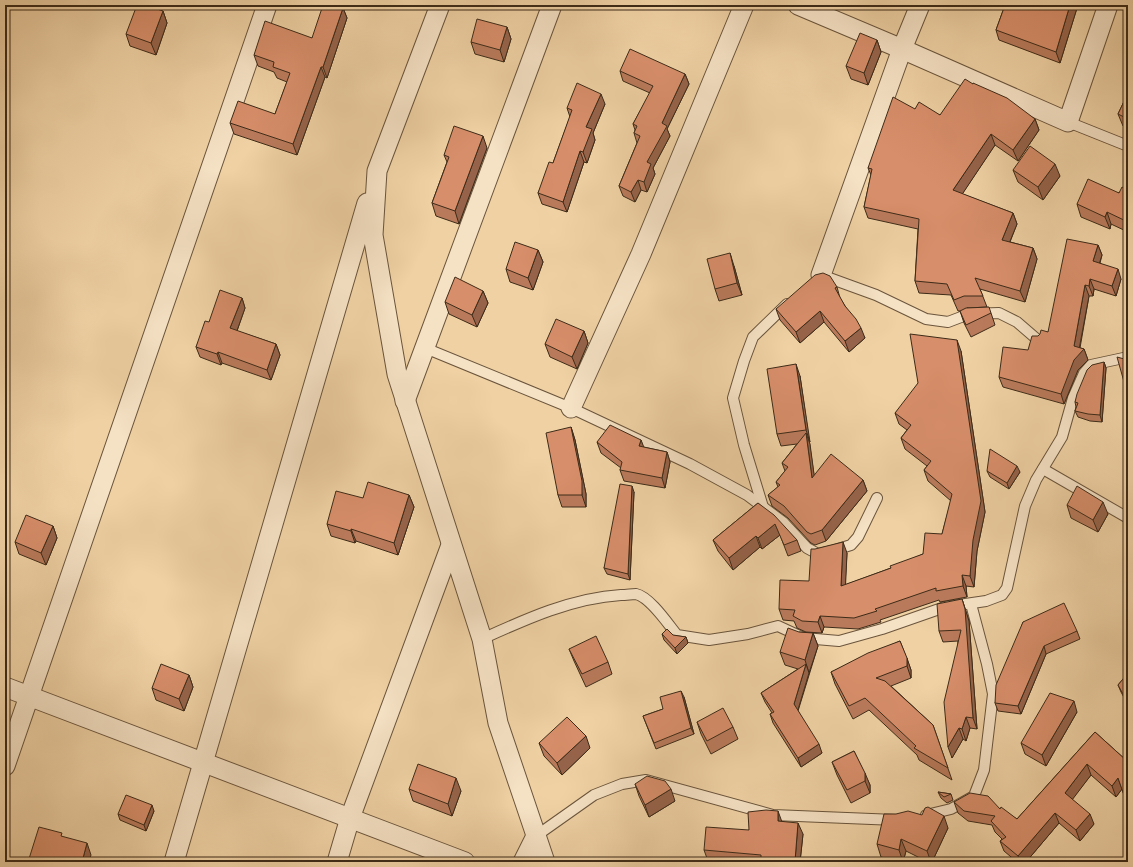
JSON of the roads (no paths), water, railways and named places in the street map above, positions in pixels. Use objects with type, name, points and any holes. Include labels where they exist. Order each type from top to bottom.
[{"type":"street","points":[[5,766],[267,5]]},
{"type":"street","points":[[174,862],[377,171],[440,5]]},
{"type":"street","points":[[406,401],[552,5]]},
{"type":"street","points":[[571,408],[641,254],[744,5]]},
{"type":"street","points":[[798,5],[1068,122],[1108,5]]},
{"type":"street","points":[[816,280],[902,49],[920,5]]},
{"type":"street","points":[[377,171],[373,235],[397,374],[482,639],[498,723],[545,862]]},
{"type":"street","points":[[337,862],[350,818],[452,545]]},
{"type":"street","points":[[5,687],[465,862]]},
{"type":"street","points":[[522,862],[536,836]]},
{"type":"lane","points":[[1068,122],[1128,146]]},
{"type":"lane","points":[[816,280],[876,295],[926,319],[948,322],[969,314],[999,313],[1017,322],[1040,341]]},
{"type":"lane","points":[[763,507],[744,445],[734,398],[744,360],[753,337],[794,298]]},
{"type":"lane","points":[[425,348],[571,408],[690,464],[747,495],[783,522],[807,548],[818,554],[851,545],[858,536],[877,498]]},
{"type":"lane","points":[[482,639],[527,618],[573,604],[610,596],[637,594],[653,605],[677,635],[709,640],[748,634],[778,626],[804,638],[839,641],[882,629],[945,607],[986,602],[1002,595],[1007,588],[1025,506],[1036,480],[1062,437],[1073,398],[1084,374],[1091,365],[1128,357]]},
{"type":"lane","points":[[1043,469],[1128,518]]},
{"type":"lane","points":[[536,836],[594,795],[622,784],[646,780],[773,815],[899,820],[951,809],[974,796],[984,770],[993,694],[987,664],[971,604]]}]
